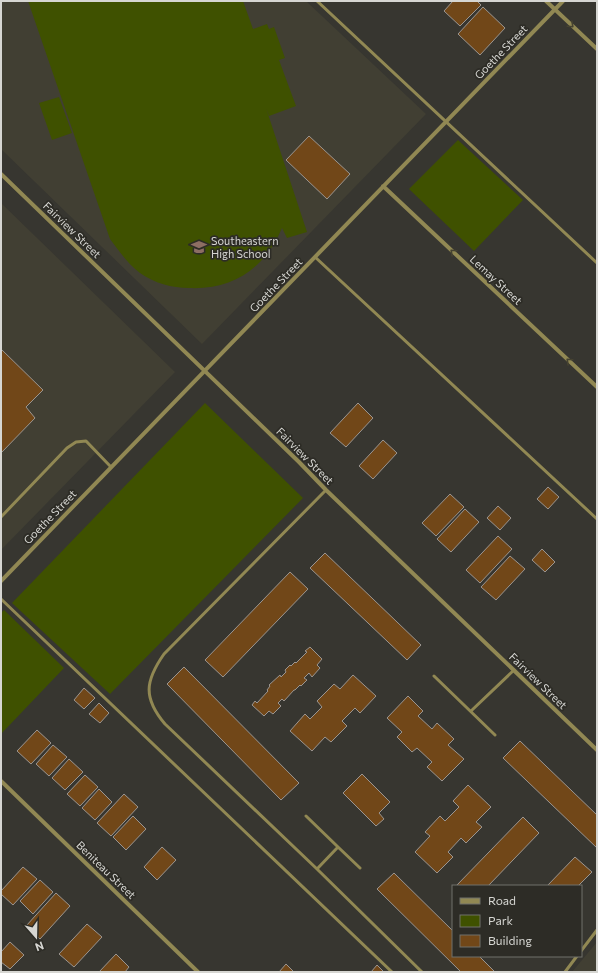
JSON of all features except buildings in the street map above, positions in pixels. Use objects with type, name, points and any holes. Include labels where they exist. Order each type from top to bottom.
[{"type":"street","points":[[546,1],[597,49]]},
{"type":"street","name":"Goethe Street","points":[[2,578],[205,371],[563,1]]},
{"type":"street","name":"Fairview Street","points":[[1,174],[299,462],[326,490],[597,750]]},
{"type":"street","name":"Lemay Street","points":[[383,186],[597,387]]},
{"type":"street","name":"Beniteau Street","points":[[1,781],[198,972]]},
{"type":"lane","points":[[316,1],[597,263]]},
{"type":"lane","points":[[315,257],[597,519]]},
{"type":"lane","points":[[1,517],[67,448],[76,442],[86,441],[111,467]]},
{"type":"lane","points":[[326,490],[164,654],[155,666],[150,681],[149,696],[152,706],[165,724],[317,869],[422,972]]},
{"type":"lane","points":[[1,599],[392,972]]},
{"type":"lane","points":[[471,711],[514,670]]},
{"type":"lane","points":[[434,676],[495,735]]},
{"type":"lane","points":[[306,816],[360,868]]},
{"type":"lane","points":[[317,869],[338,848]]},
{"type":"lane","points":[[582,950],[597,930]]},
{"type":"lane","points":[[565,972],[576,957]]},
{"type":"shaded area","name":"Southeastern High School","points":[[1,1],[306,1],[426,114],[202,344],[1,149]]},
{"type":"shaded area","points":[[1,203],[175,372],[1,550]]},
{"type":"shaded area","points":[[597,942],[597,972],[572,972]]},
{"type":"green space","name":"Southeastern High School","points":[[28,1],[243,1],[253,29],[267,24],[269,29],[274,27],[285,58],[279,60],[296,106],[269,116],[266,108],[307,232],[287,238],[282,228],[275,242],[257,265],[246,274],[220,285],[205,288],[176,287],[151,280],[140,273],[124,257],[110,239]]},
{"type":"green space","points":[[59,97],[72,133],[52,140],[39,103]]},
{"type":"green space","points":[[458,140],[523,200],[474,251],[409,189]]},
{"type":"green space","points":[[205,403],[303,498],[110,694],[12,603]]},
{"type":"green space","points":[[4,610],[64,668],[1,734],[1,613]]},
{"type":"place","name":"Southeastern High School","points":[[199,247]]}]
